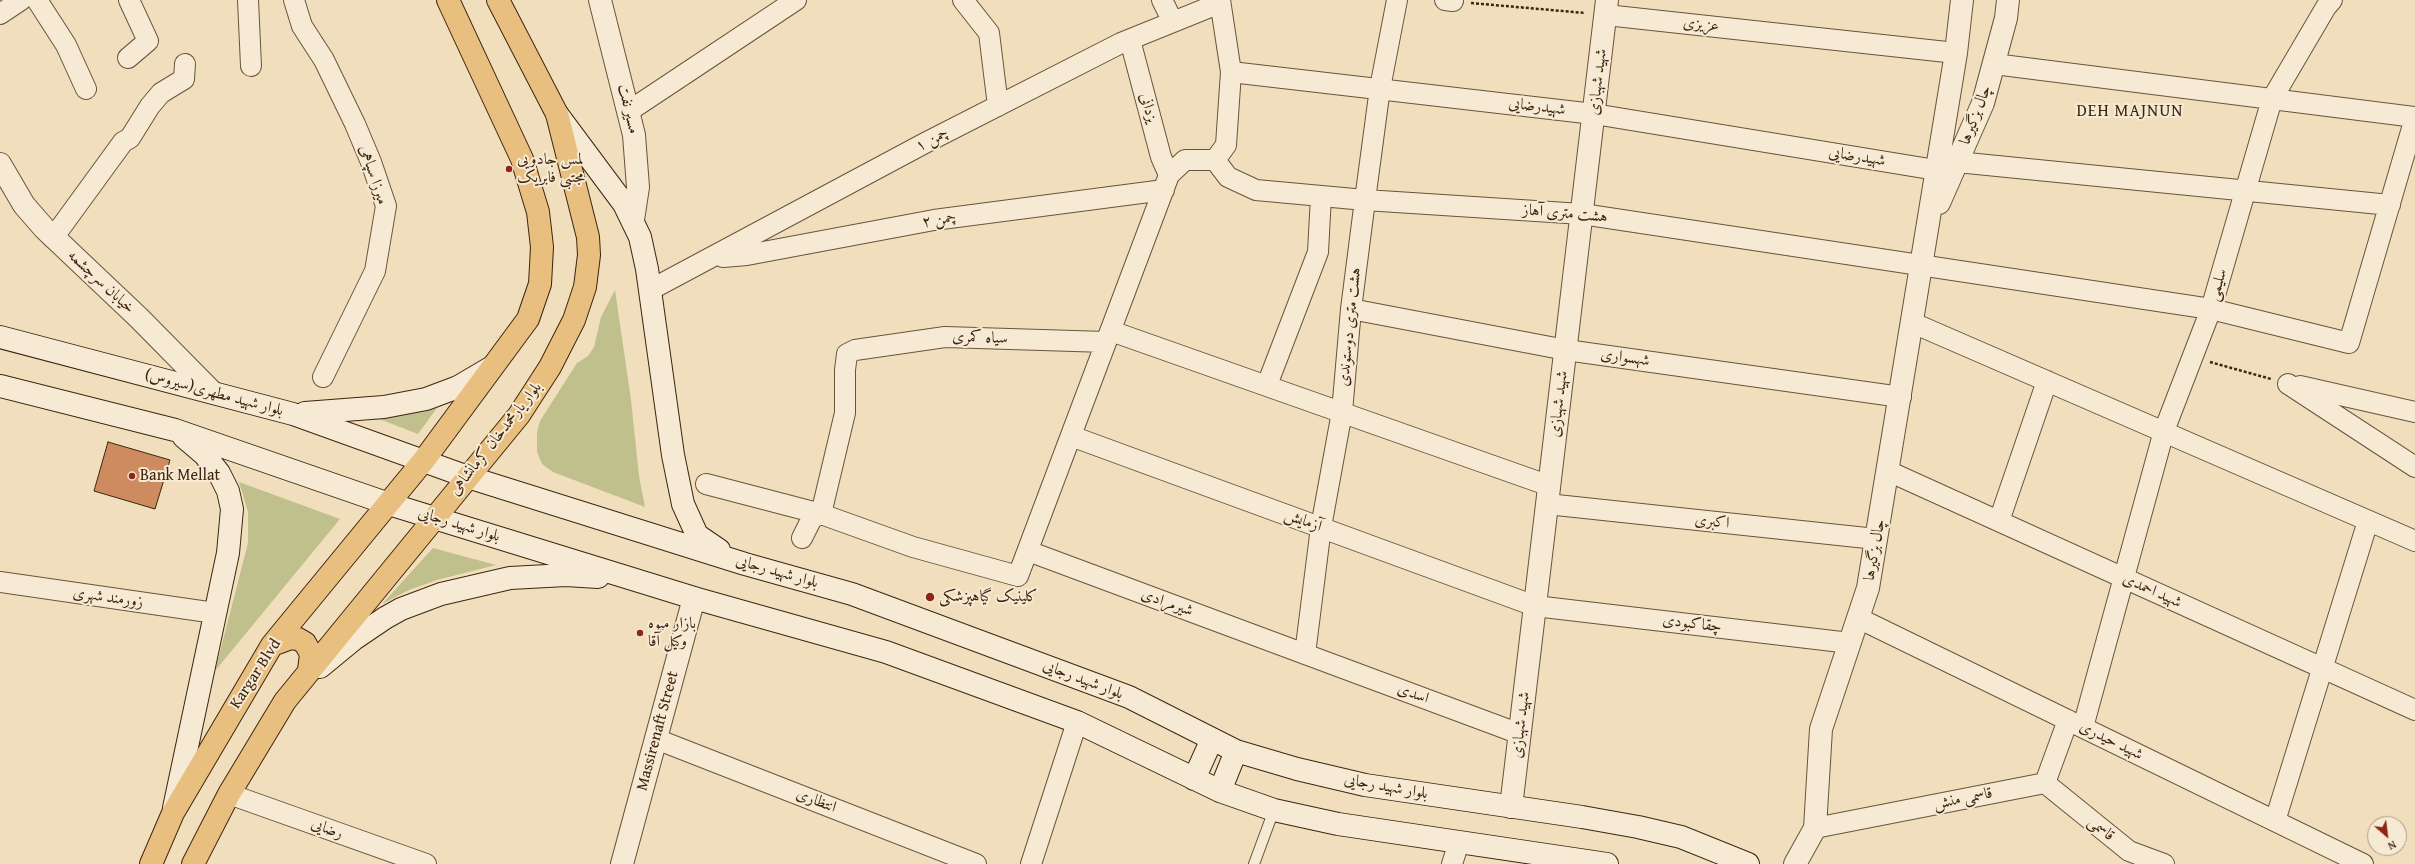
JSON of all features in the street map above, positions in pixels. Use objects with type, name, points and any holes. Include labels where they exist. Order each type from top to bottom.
[{"type":"main road","points":[[0,386],[175,430],[389,504],[424,460],[528,319],[540,284],[542,240],[538,212],[522,159],[448,0]]},
{"type":"main road","name":"بلوار یارمحمدخان کرمانشاهی","points":[[434,517],[519,415],[550,367],[574,320],[586,287],[589,255],[588,237],[557,114],[498,0]]},
{"type":"main road","name":"مسیر نفت","points":[[600,0],[628,111],[638,160],[638,187],[633,220]]},
{"type":"main road","name":"چال بزگیرها","points":[[1795,864],[1815,828],[1820,730],[1868,588],[1913,323],[1936,170],[1956,53],[1962,0]]},
{"type":"main road","name":"چال بزگیرها","points":[[1928,226],[1983,103],[2006,18],[2008,0]]},
{"type":"main road","name":"شهید شهبازی","points":[[1511,807],[1606,4]]},
{"type":"main road","points":[[557,114],[607,180],[633,220],[644,252],[673,455],[688,520],[697,535],[708,545],[745,564]]},
{"type":"main road","name":"خیابان سرچشمه","points":[[0,164],[24,205],[54,238],[139,318],[212,392]]},
{"type":"main road","name":"بلوار شهید مطهری(سیروس)","points":[[0,337],[292,414],[424,460]]},
{"type":"main road","points":[[292,414],[361,410],[426,399],[458,387],[492,367]]},
{"type":"main road","points":[[173,813],[216,613],[229,546],[232,509],[228,491],[219,473],[204,454],[175,430]]},
{"type":"main road","name":"بلوار شهید رجایی","points":[[424,460],[468,477],[745,564],[852,594],[1129,697],[1236,751],[1297,769],[1365,785],[1582,817],[1681,837],[1748,864]]},
{"type":"main road","name":"بلوار شهید رجایی","points":[[389,504],[694,598],[886,652],[1077,722],[1220,791],[1274,810],[1338,824],[1606,864]]},
{"type":"main road","name":"Kargar Blvd","points":[[151,864],[173,813],[272,645],[389,504]]},
{"type":"main road","points":[[193,864],[229,794],[285,701],[434,517]]},
{"type":"main road","points":[[285,701],[314,672],[354,639],[385,618],[422,600],[465,587],[510,578],[566,575],[632,579]]},
{"type":"main road","name":"Massirenaft Street","points":[[622,864],[694,598]]},
{"type":"main road","points":[[272,645],[291,638],[305,643],[311,654],[309,670]]},
{"type":"main road","points":[[1194,779],[1212,739]]},
{"type":"main road","points":[[1220,791],[1236,751]]},
{"type":"street","points":[[0,14],[21,0]]},
{"type":"street","points":[[37,0],[66,45],[86,89]]},
{"type":"street","points":[[128,58],[148,41],[129,0]]},
{"type":"street","points":[[248,0],[251,66]]},
{"type":"street","name":"میرزا سپاهی","points":[[294,0],[302,26],[324,60],[355,124],[371,162],[386,206],[375,270],[323,377]]},
{"type":"street","points":[[628,111],[796,0]]},
{"type":"street","points":[[963,0],[989,33],[998,106]]},
{"type":"street","points":[[1162,0],[1173,22]]},
{"type":"street","name":"هشت متری دوستوندی","points":[[1305,654],[1321,527],[1342,412],[1351,309],[1380,88],[1397,0]]},
{"type":"street","name":"سلیمی","points":[[2075,724],[2125,579],[2164,431],[2211,309],[2272,99],[2326,7],[2332,0]]},
{"type":"street","points":[[706,484],[821,514],[914,547],[1018,576],[1166,183],[1185,160],[1215,160],[1226,145],[1231,72],[1220,2]]},
{"type":"street","name":"چمن ۱","points":[[650,290],[715,257],[998,106],[1130,40],[1220,2]]},
{"type":"street","name":"عزیزی","points":[[1606,4],[1956,53]]},
{"type":"street","name":"یزدانی","points":[[1130,40],[1161,157],[1166,183]]},
{"type":"street","points":[[54,238],[123,142],[130,138],[150,106],[161,94],[184,79],[185,64]]},
{"type":"street","points":[[1957,162],[2390,205],[2415,117],[1994,64]]},
{"type":"street","name":"شهیدرضایی","points":[[1231,72],[1380,88],[1594,114],[1936,170]]},
{"type":"street","name":"هشت متری آهاز","points":[[1215,160],[1228,176],[1256,190],[1365,200],[1582,214],[1922,264],[2211,309],[2349,343],[2390,205]]},
{"type":"street","name":"چمن ۲","points":[[715,257],[747,255],[934,220],[1166,183]]},
{"type":"street","points":[[1267,385],[1318,252],[1321,196]]},
{"type":"street","name":"شهسواری","points":[[1351,309],[1566,350],[1901,397]]},
{"type":"street","points":[[1913,323],[2415,541]]},
{"type":"street","name":"سیاه کمری","points":[[821,514],[845,413],[844,370],[847,354],[855,350],[945,337],[1108,336],[1267,385],[1342,412]]},
{"type":"street","points":[[1999,522],[2047,381]]},
{"type":"street","points":[[2288,384],[2415,412]]},
{"type":"street","points":[[2288,384],[2415,467]]},
{"type":"street","name":"اکبری","points":[[1342,412],[1548,495],[1876,539]]},
{"type":"street","name":"آزمایش","points":[[1071,436],[1535,606]]},
{"type":"street","name":"شهید احمدی","points":[[1888,472],[2415,710]]},
{"type":"street","points":[[802,538],[812,518],[821,514]]},
{"type":"street","points":[[2275,821],[2368,521]]},
{"type":"street","name":"شیرمرادی","points":[[1028,551],[1305,654]]},
{"type":"street","name":"زورمند شهری","points":[[0,582],[216,613]]},
{"type":"street","name":"چقاکبودی","points":[[1535,606],[1850,643]]},
{"type":"street","name":"شهید حیدری","points":[[1858,618],[2363,864]]},
{"type":"street","name":"اسدی","points":[[1305,654],[1520,734]]},
{"type":"street","points":[[1031,864],[1077,722]]},
{"type":"street","points":[[2045,783],[2075,724]]},
{"type":"street","name":"انتظاری","points":[[656,739],[976,864]]},
{"type":"street","name":"قاسمی منش","points":[[1815,828],[2045,783]]},
{"type":"street","name":"قاسمی","points":[[2045,783],[2129,851],[2164,864]]},
{"type":"street","name":"رضایی","points":[[229,794],[426,864]]},
{"type":"street","points":[[1452,864],[1459,842]]},
{"type":"lane","points":[[1254,864],[1274,810]]},
{"type":"path","points":[[1449,1],[1606,4]]},
{"type":"path","points":[[2193,357],[2288,384]]},
{"type":"green space","points":[[615,290],[631,400],[639,476],[645,507],[553,472],[542,464],[537,452],[537,432],[540,421],[577,363],[588,356],[594,347],[601,317]]},
{"type":"green space","points":[[437,408],[418,434],[379,419]]},
{"type":"green space","points":[[239,482],[340,519],[215,671],[248,543],[248,512]]},
{"type":"green space","points":[[433,548],[496,565],[437,580],[409,590],[382,604]]},
{"type":"building","name":"Bank Mellat","points":[[108,442],[170,460],[155,509],[94,491]]},
{"type":"place","name":"لمس جادویی مجتبی فابریک","points":[[509,169]]},
{"type":"place","name":"Bank Mellat","points":[[132,476]]},
{"type":"place","name":"کلینیک گیاهپزشکی","points":[[930,597]]},
{"type":"place","name":"بازار میوه وکیل آقا","points":[[640,633]]},
{"type":"district","name":"DEH MAJNUN","points":[[2130,112]]}]
